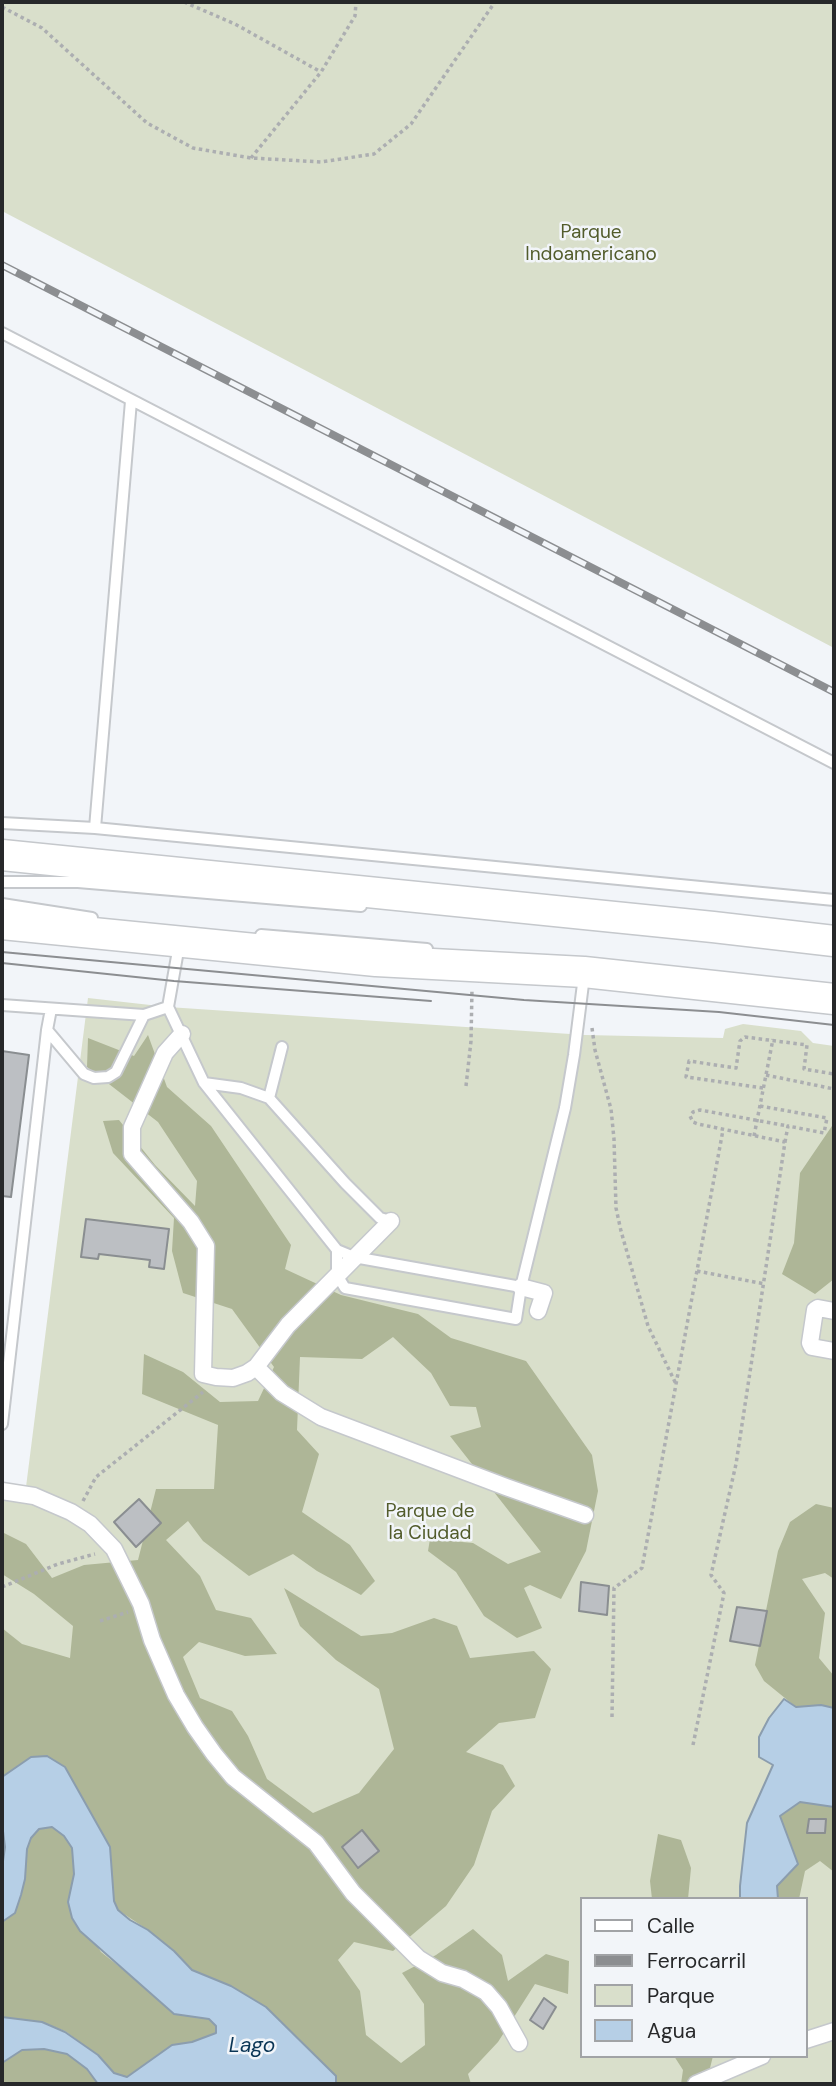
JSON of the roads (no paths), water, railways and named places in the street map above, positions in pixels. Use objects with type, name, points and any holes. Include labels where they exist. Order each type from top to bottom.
[{"type":"main road","points":[[2,855],[834,941]]},
{"type":"main road","points":[[2,924],[376,961],[584,972],[834,999]]},
{"type":"street","points":[[182,1034],[165,1053],[132,1127],[132,1154],[191,1222],[206,1246],[203,1374],[233,1378],[256,1367],[288,1325],[391,1221]]},
{"type":"street","points":[[522,1287],[544,1293],[538,1311]]},
{"type":"street","points":[[834,1311],[816,1309],[810,1343],[812,1347],[834,1351]]},
{"type":"street","points":[[256,1367],[282,1393],[321,1417],[585,1515]]},
{"type":"street","points":[[2,1491],[34,1496],[75,1514],[90,1524],[114,1549],[142,1607],[152,1640],[176,1695],[195,1727],[233,1777],[316,1843],[353,1893],[418,1958],[442,1973],[463,1979],[486,1992],[499,2007],[519,2043]]},
{"type":"street","points":[[808,2039],[834,2031]]},
{"type":"street","points":[[696,2084],[757,2058]]},
{"type":"lane","points":[[2,334],[834,763]]},
{"type":"lane","points":[[95,828],[131,401]]},
{"type":"lane","points":[[2,823],[95,828],[834,900]]},
{"type":"lane","points":[[2,882],[78,882],[376,907]]},
{"type":"lane","points":[[2,904],[104,920]]},
{"type":"lane","points":[[539,921],[713,927]]},
{"type":"lane","points":[[253,934],[445,951]]},
{"type":"lane","points":[[180,942],[168,1007],[204,1083],[337,1250],[354,1257],[522,1287]]},
{"type":"lane","points":[[337,1250],[337,1275],[345,1288],[516,1319],[565,1108],[584,972],[470,955]]},
{"type":"lane","points":[[2,1005],[144,1015],[168,1007]]},
{"type":"lane","points":[[2,1424],[51,1009]]},
{"type":"lane","points":[[47,1030],[84,1074],[94,1078],[107,1077],[116,1072],[144,1015]]},
{"type":"lane","points":[[269,1098],[282,1046]]},
{"type":"lane","points":[[204,1083],[241,1087],[269,1098],[380,1219],[391,1221]]},
{"type":"water","points":[[784,1699],[796,1707],[821,1705],[834,1708],[834,1807],[800,1802],[780,1816],[798,1864],[777,1886],[778,1897],[740,1897],[747,1823],[773,1765],[759,1757],[759,1737]]},
{"type":"water","name":"Lago","points":[[47,1756],[65,1767],[110,1847],[114,1901],[118,1910],[174,1951],[192,1970],[231,1986],[266,2007],[336,2076],[336,2084],[98,2084],[87,2069],[67,2054],[44,2049],[22,2050],[2,2063],[2,2017],[42,2022],[65,2032],[98,2055],[114,2073],[127,2077],[172,2045],[192,2042],[216,2033],[216,2026],[209,2019],[174,2014],[80,1931],[72,1918],[68,1902],[74,1874],[72,1848],[64,1836],[52,1827],[39,1829],[31,1838],[27,1849],[25,1879],[15,1913],[2,1922],[2,1868],[5,1847],[2,1777],[31,1757]]},
{"type":"tram line","points":[[2,952],[524,1000],[719,1012],[834,1025]]},
{"type":"tram line","points":[[2,963],[174,981],[431,1001]]},
{"type":"railway","points":[[2,265],[834,692]]},
{"type":"park label","name":"Parque Indoamericano","points":[[591,244]]},
{"type":"park label","name":"Parque de la Ciudad","points":[[430,1523]]}]
